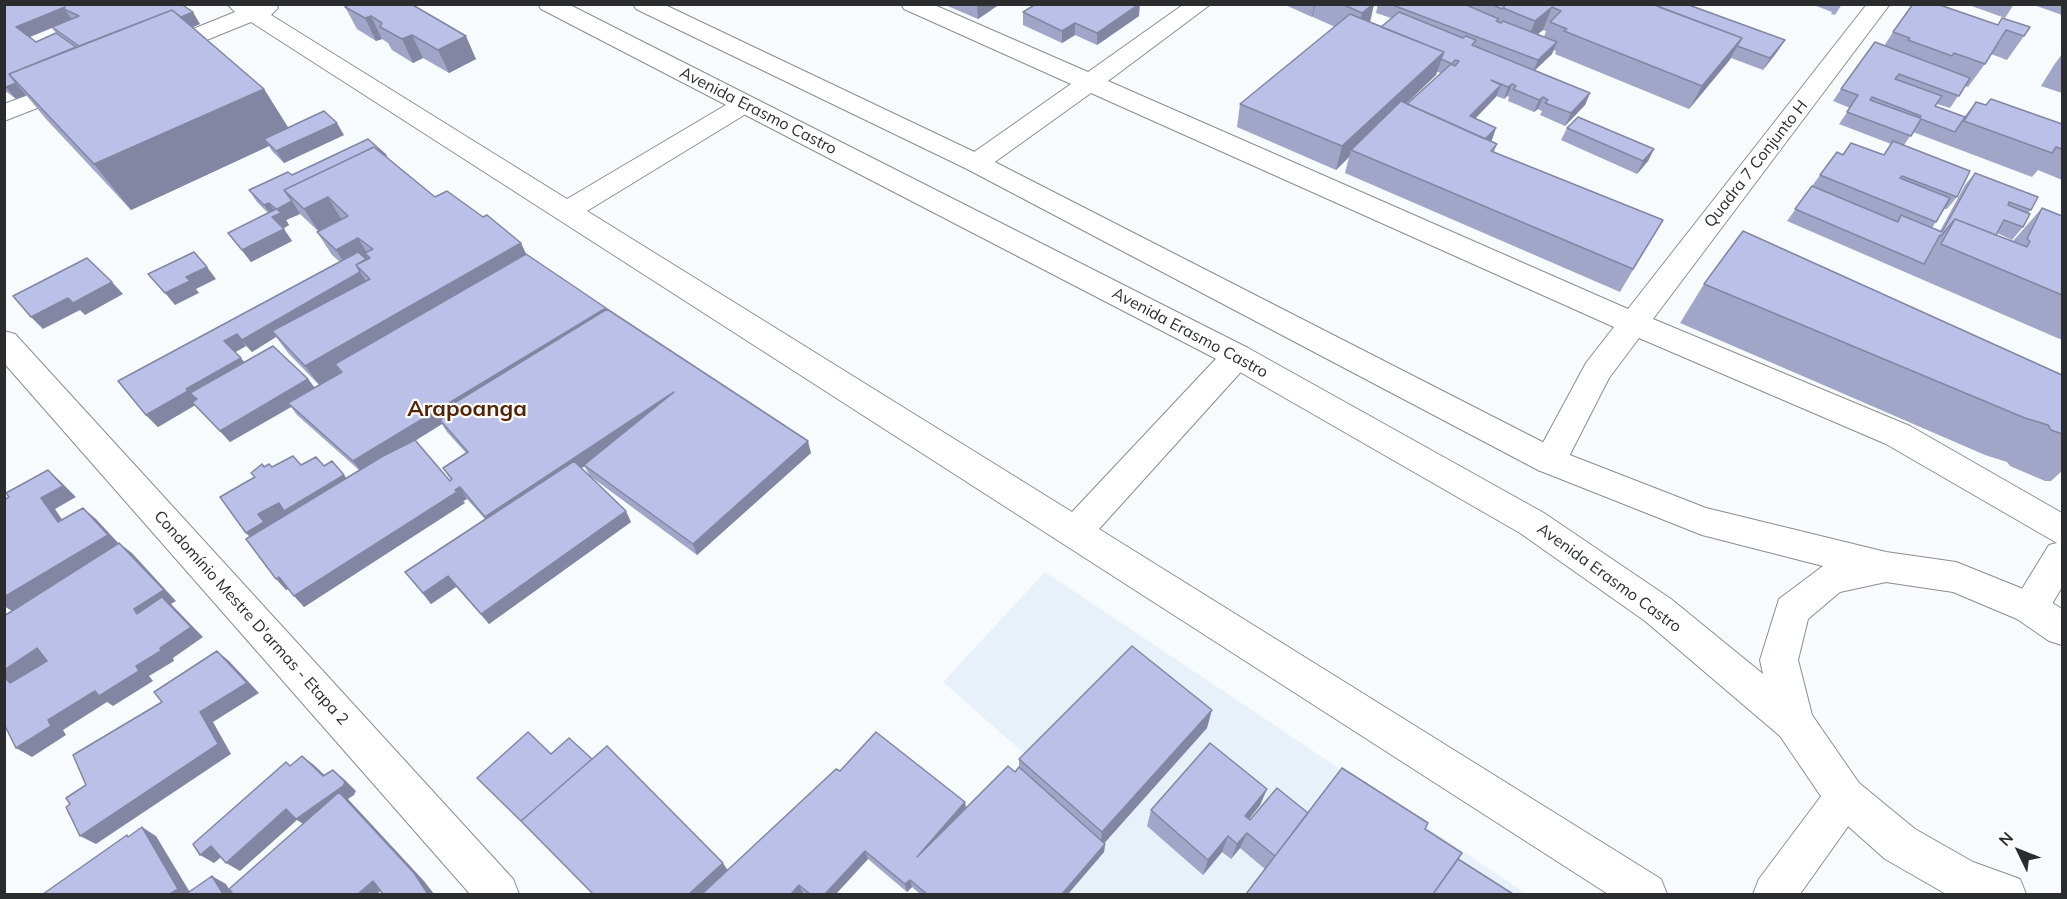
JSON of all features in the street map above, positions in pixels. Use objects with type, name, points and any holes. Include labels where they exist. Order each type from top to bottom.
[{"type":"street","name":"Avenida Erasmo Castro","points":[[549,4],[1237,356],[1532,523],[1658,610],[1794,723]]},
{"type":"street","points":[[644,4],[976,163],[1550,461],[1702,520],[1886,567],[1956,577],[2030,608],[2062,629]]},
{"type":"street","points":[[912,4],[1633,323],[1898,435],[2062,531]]},
{"type":"street","points":[[976,163],[1200,4]]},
{"type":"street","name":"Quadra 7 Conjunto H","points":[[1550,461],[1597,370],[1879,4]]},
{"type":"street","points":[[134,61],[255,7],[567,212],[1646,894]]},
{"type":"street","points":[[4,114],[90,79]]},
{"type":"street","points":[[567,212],[745,104]]},
{"type":"street","name":"Condomínio Mestre D'armas - Etapa 2","points":[[4,342],[498,894]]},
{"type":"street","points":[[1074,532],[1237,356]]},
{"type":"street","points":[[2030,608],[2062,556]]},
{"type":"street","points":[[1886,567],[1830,579],[1792,610],[1779,660],[1794,723],[1845,797],[1900,844],[1964,881],[2005,894]]},
{"type":"street","points":[[1774,894],[1845,797]]},
{"type":"shaded area","points":[[1045,572],[1527,894],[987,894],[1034,762],[943,682]]},
{"type":"building","points":[[4,4],[181,4],[193,12],[181,17],[172,10],[79,46],[52,27],[79,16],[64,9],[65,7],[16,27],[36,42],[56,33],[76,47],[9,74],[16,83],[6,87],[4,85]]},
{"type":"building","points":[[350,4],[411,4],[466,36],[438,50],[412,35],[402,39],[380,27],[382,23],[371,16],[365,18],[345,7]]},
{"type":"building","points":[[1036,4],[1139,4],[1097,33],[1075,23],[1062,31],[1023,12]]},
{"type":"building","points":[[1342,4],[1373,4],[1362,13]]},
{"type":"building","points":[[1390,4],[1464,4],[1499,19],[1496,21],[1501,23],[1503,21],[1557,42],[1538,60]]},
{"type":"building","points":[[1491,4],[1506,4],[1502,9]]},
{"type":"building","points":[[1506,4],[1652,4],[1742,38],[1702,86],[1564,31],[1567,29],[1550,22],[1561,11],[1552,7],[1535,21],[1503,8]]},
{"type":"building","points":[[1662,4],[1686,4],[1785,40],[1770,58],[1737,46],[1742,38],[1659,7]]},
{"type":"building","points":[[1913,4],[1937,4],[1998,25],[2002,18],[2030,27],[2024,36],[2006,30],[1985,64],[1954,53],[1952,56],[1893,32]]},
{"type":"building","points":[[172,10],[264,89],[94,164],[9,74]]},
{"type":"building","points":[[1399,12],[1463,38],[1466,36],[1476,40],[1472,45],[1590,93],[1571,113],[1545,103],[1548,100],[1543,97],[1539,100],[1513,89],[1516,86],[1512,84],[1508,87],[1491,80],[1501,85],[1470,116],[1496,128],[1485,139],[1407,104],[1451,64],[1455,66],[1459,61],[1455,60],[1452,64],[1441,59],[1444,52],[1381,27]]},
{"type":"building","points":[[1350,14],[1444,52],[1342,146],[1240,104]]},
{"type":"building","points":[[1875,42],[1970,78],[1959,96],[1899,74],[1895,79],[1942,96],[1935,106],[1965,117],[1955,132],[1921,119],[1911,136],[1847,112],[1858,95],[1841,89]],"holes":[[[1872,97],[1921,116],[1920,118],[1870,100]]]},
{"type":"building","points":[[1991,99],[2062,124],[2062,149],[2056,147],[2052,153],[1964,121],[1976,102],[1986,105]]},
{"type":"building","points":[[1401,101],[1497,144],[1491,151],[1663,220],[1633,269],[1351,150]]},
{"type":"building","points":[[324,111],[337,123],[276,151],[264,139]]},
{"type":"building","points":[[1578,117],[1654,149],[1643,161],[1567,128]]},
{"type":"building","points":[[368,139],[386,155],[374,147],[284,190],[292,201],[277,209],[281,213],[272,217],[284,229],[242,250],[228,233],[276,209],[269,203],[264,205],[249,190],[288,172],[292,175]]},
{"type":"building","points":[[1893,141],[1970,171],[1957,197],[1902,176],[1900,178],[1950,198],[1936,222],[1820,175],[1837,152],[1843,155],[1851,143],[1884,155]]},
{"type":"building","points":[[374,147],[435,197],[447,191],[483,217],[487,215],[521,243],[305,366],[272,331],[370,279],[356,265],[370,258],[365,253],[373,249],[358,238],[336,250],[317,232],[348,216],[328,197],[304,209],[284,190]]},
{"type":"building","points":[[1975,173],[2038,197],[2031,210],[2009,202],[2008,205],[2030,214],[2023,227],[2004,220],[1996,235],[1955,219],[1940,235],[1924,264],[1795,209],[1812,186],[1898,222],[1901,215],[1942,232]]},
{"type":"building","points":[[2042,208],[2062,216],[2062,295],[1941,244],[1955,219],[2027,247],[2030,241],[2027,239]]},
{"type":"building","points":[[1743,231],[2062,375],[2062,434],[2051,430],[2048,425],[2025,418],[1704,284]]},
{"type":"building","points":[[194,252],[207,267],[186,277],[190,281],[165,293],[148,274]]},
{"type":"building","points":[[358,252],[366,259],[356,265],[360,272],[242,340],[237,334],[224,341],[241,358],[146,415],[118,381]]},
{"type":"building","points":[[526,254],[606,308],[353,461],[288,403],[342,372],[335,364]]},
{"type":"building","points":[[87,258],[112,282],[73,303],[68,298],[31,317],[13,296]]},
{"type":"building","points":[[607,309],[808,441],[693,544],[584,465],[674,392],[485,517],[460,487],[455,490],[457,492],[294,596],[279,577],[276,579],[246,539],[383,456],[415,440],[450,481],[452,479],[443,468],[468,452],[440,420],[448,415],[443,410]]},
{"type":"building","points":[[273,346],[308,379],[220,431],[192,402],[197,399],[190,393]]},
{"type":"building","points":[[293,456],[301,465],[316,457],[324,466],[332,461],[344,475],[284,511],[279,503],[258,514],[264,522],[246,533],[220,497],[255,477],[251,473],[262,464],[264,467],[269,464],[272,467]]},
{"type":"building","points":[[574,461],[626,511],[481,614],[448,576],[423,593],[405,572]]},
{"type":"building","points":[[48,470],[63,486],[41,498],[58,522],[83,508],[108,535],[4,597],[4,500],[9,497],[6,493]]},
{"type":"building","points":[[119,543],[164,590],[134,609],[137,614],[162,597],[191,627],[160,648],[161,651],[136,666],[139,671],[99,696],[95,691],[48,720],[51,726],[16,748],[4,724],[4,677],[10,683],[47,661],[37,648],[4,670],[4,616]]},
{"type":"building","points":[[1132,646],[1212,710],[1102,832],[1019,759]]},
{"type":"building","points":[[217,651],[247,683],[200,712],[218,744],[80,836],[66,807],[70,804],[66,798],[86,785],[73,755],[162,702],[154,692]]},
{"type":"building","points":[[528,732],[551,754],[569,738],[592,759],[522,822],[477,778]]},
{"type":"building","points":[[876,732],[965,802],[917,857],[1008,766],[1015,772],[1019,767],[1105,844],[1062,894],[927,894],[910,880],[905,884],[865,851],[825,894],[810,894],[799,885],[791,894],[702,894],[836,769],[840,771]]},
{"type":"building","points":[[1210,743],[1267,789],[1245,816],[1250,820],[1277,788],[1308,813],[1275,856],[1247,833],[1237,844],[1228,836],[1208,860],[1151,810]]},
{"type":"building","points":[[607,746],[723,863],[689,894],[593,894],[521,821]]},
{"type":"building","points":[[302,756],[323,776],[333,770],[345,782],[343,786],[296,819],[286,809],[226,863],[211,846],[200,855],[193,844],[286,762],[290,766]]},
{"type":"building","points":[[1342,768],[1428,823],[1425,829],[1462,853],[1433,894],[1246,894]]},
{"type":"building","points":[[339,792],[414,873],[428,894],[383,894],[373,881],[358,894],[233,894],[229,889]]},
{"type":"building","points":[[142,827],[178,889],[170,894],[43,894],[127,835],[128,837]]},
{"type":"building","points":[[1458,859],[1513,894],[1433,894]]},
{"type":"building","points":[[212,876],[223,894],[186,894]]},
{"type":"district","name":"Arapoanga","points":[[467,409]]}]
